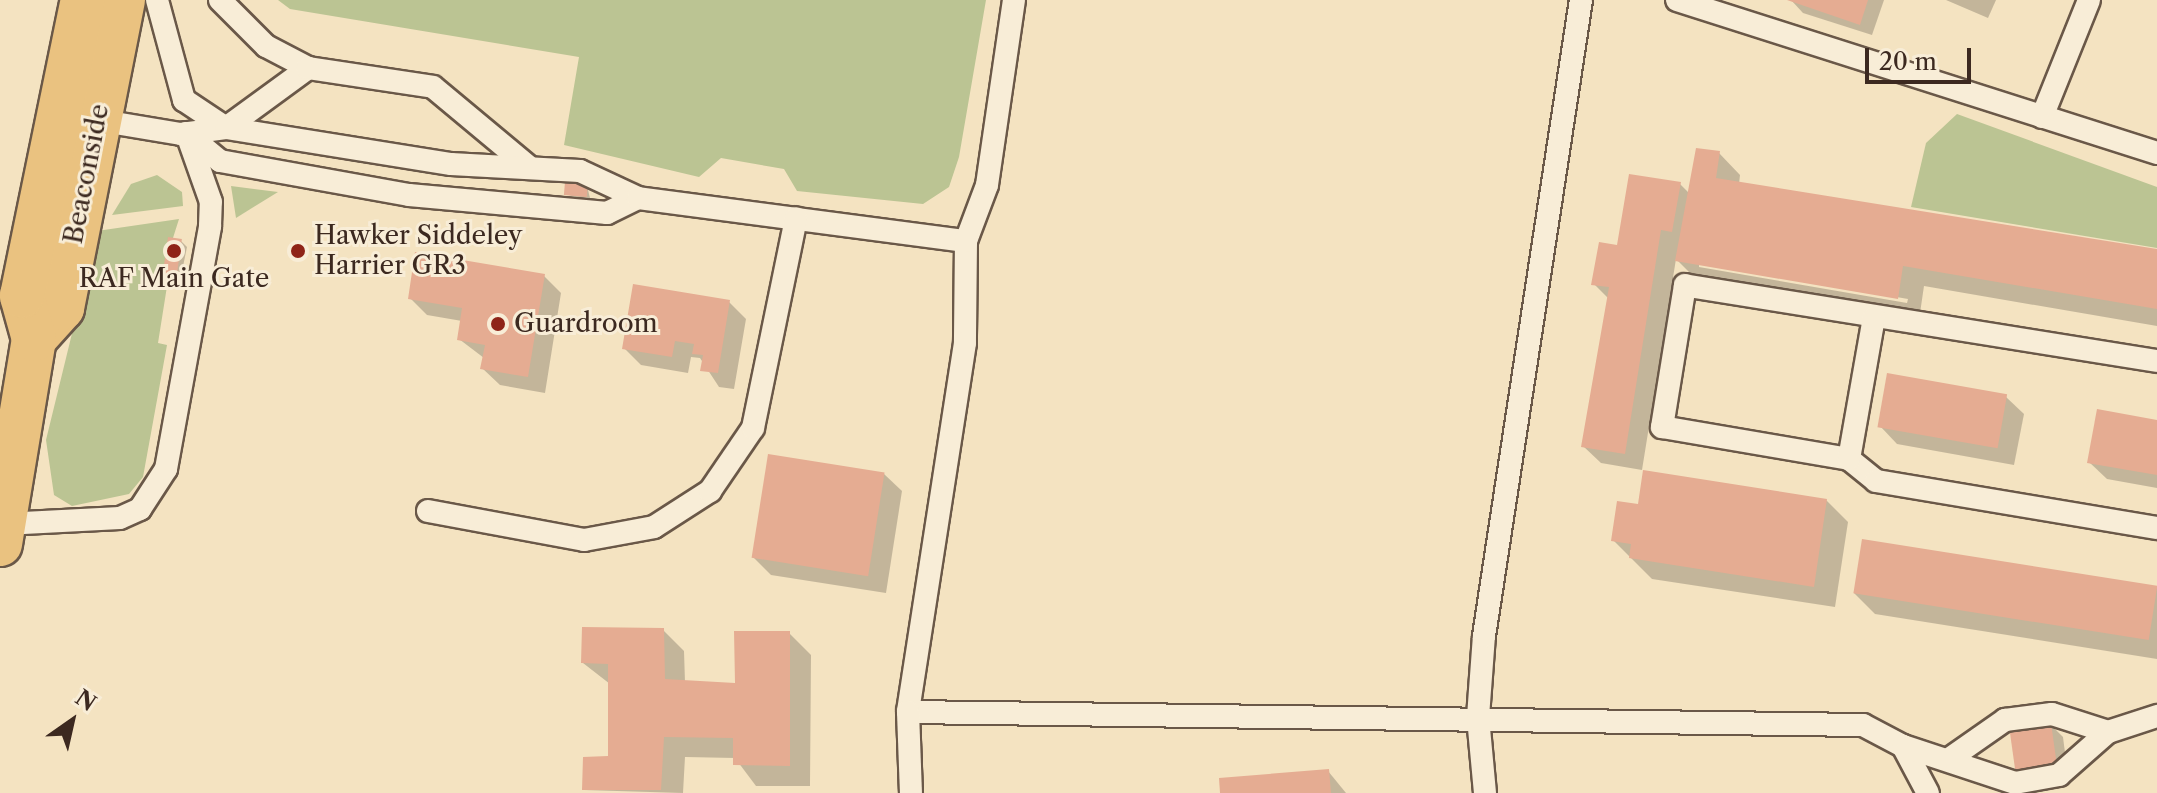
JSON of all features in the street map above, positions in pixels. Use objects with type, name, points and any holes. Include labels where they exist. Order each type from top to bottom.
[{"type":"highway","name":"Beaconside","points":[[75,116],[83,0]]},
{"type":"highway","name":"Beaconside","points":[[2,534],[34,339],[22,296],[75,116],[123,0]]},
{"type":"lane","points":[[157,0],[184,100],[226,128]]},
{"type":"lane","points":[[220,0],[266,46],[308,68],[433,87],[529,167]]},
{"type":"lane","points":[[911,793],[908,712],[965,343],[966,241],[987,185],[1014,0]]},
{"type":"lane","points":[[1485,793],[1478,717],[1484,636],[1581,0]]},
{"type":"lane","points":[[1677,0],[2157,153]]},
{"type":"lane","points":[[2042,117],[2089,0]]},
{"type":"lane","points":[[226,128],[308,68]]},
{"type":"lane","points":[[75,116],[186,133],[226,128],[451,164],[580,171],[638,198],[966,241]]},
{"type":"lane","points":[[186,133],[220,161],[409,195],[607,213],[638,198]]},
{"type":"lane","points":[[2,534],[120,518],[140,509],[166,469],[210,226],[211,202],[186,133]]},
{"type":"lane","points":[[428,511],[584,540],[654,527],[710,491],[753,428],[796,218]]},
{"type":"lane","points":[[2157,361],[1685,285],[1662,427],[1849,459],[1876,481],[2157,528]]},
{"type":"lane","points":[[1849,459],[1874,317]]},
{"type":"lane","points":[[908,712],[1478,717],[1863,725],[1903,746],[1952,757],[2015,783],[2059,775],[2108,732],[2157,716]]},
{"type":"lane","points":[[1952,757],[2005,720],[2052,714],[2108,732]]},
{"type":"lane","points":[[1903,746],[1928,793]]},
{"type":"green space","points":[[278,0],[986,0],[959,157],[949,187],[923,204],[797,191],[784,169],[721,158],[699,177],[564,145],[579,57],[290,9]]},
{"type":"green space","points":[[1957,114],[2157,187],[2157,248],[1911,207],[1926,143]]},
{"type":"green space","points":[[157,175],[182,192],[183,206],[112,215],[131,184]]},
{"type":"green space","points":[[231,186],[278,192],[236,218]]},
{"type":"green space","points":[[179,219],[160,279],[168,280],[158,343],[167,345],[143,477],[129,494],[72,506],[54,495],[46,440],[97,231]]},
{"type":"building","points":[[1787,0],[1868,0],[1860,25]]},
{"type":"building","points":[[1696,148],[1720,151],[1716,178],[2157,249],[2157,309],[1903,266],[1898,299],[1675,261]]},
{"type":"building","points":[[1629,174],[1681,182],[1672,232],[1661,230],[1625,454],[1581,447],[1609,287],[1591,285],[1599,242],[1617,245]]},
{"type":"building","points":[[565,182],[588,184],[587,197],[564,195]]},
{"type":"building","points":[[168,237],[182,239],[176,282],[162,280]]},
{"type":"building","name":"Guardroom","points":[[415,252],[545,274],[528,377],[480,369],[485,345],[457,340],[462,308],[408,299]]},
{"type":"building","points":[[633,284],[730,300],[718,373],[700,371],[703,355],[692,354],[694,344],[675,341],[672,357],[622,349]]},
{"type":"building","points":[[1887,373],[2007,394],[1998,448],[1877,427]]},
{"type":"building","points":[[2097,409],[2157,420],[2157,475],[2087,463]]},
{"type":"building","points":[[768,454],[885,472],[868,576],[752,558]]},
{"type":"building","points":[[1643,470],[1827,499],[1814,587],[1629,558],[1631,544],[1611,541],[1617,501],[1638,504]]},
{"type":"building","points":[[1862,539],[2157,586],[2149,640],[1853,593]]},
{"type":"building","points":[[582,627],[664,628],[665,679],[735,683],[734,631],[790,631],[790,766],[733,765],[733,738],[664,737],[661,790],[582,790],[583,757],[608,756],[608,664],[581,663]]},
{"type":"building","points":[[2051,723],[2057,765],[2015,770],[2009,729]]},
{"type":"building","points":[[1329,769],[1331,793],[1220,793],[1219,778]]},
{"type":"place","name":"RAF Main Gate","points":[[174,251]]},
{"type":"place","name":"Hawker Siddeley Harrier GR3","points":[[298,251]]},
{"type":"place","name":"Guardroom","points":[[498,324]]}]
